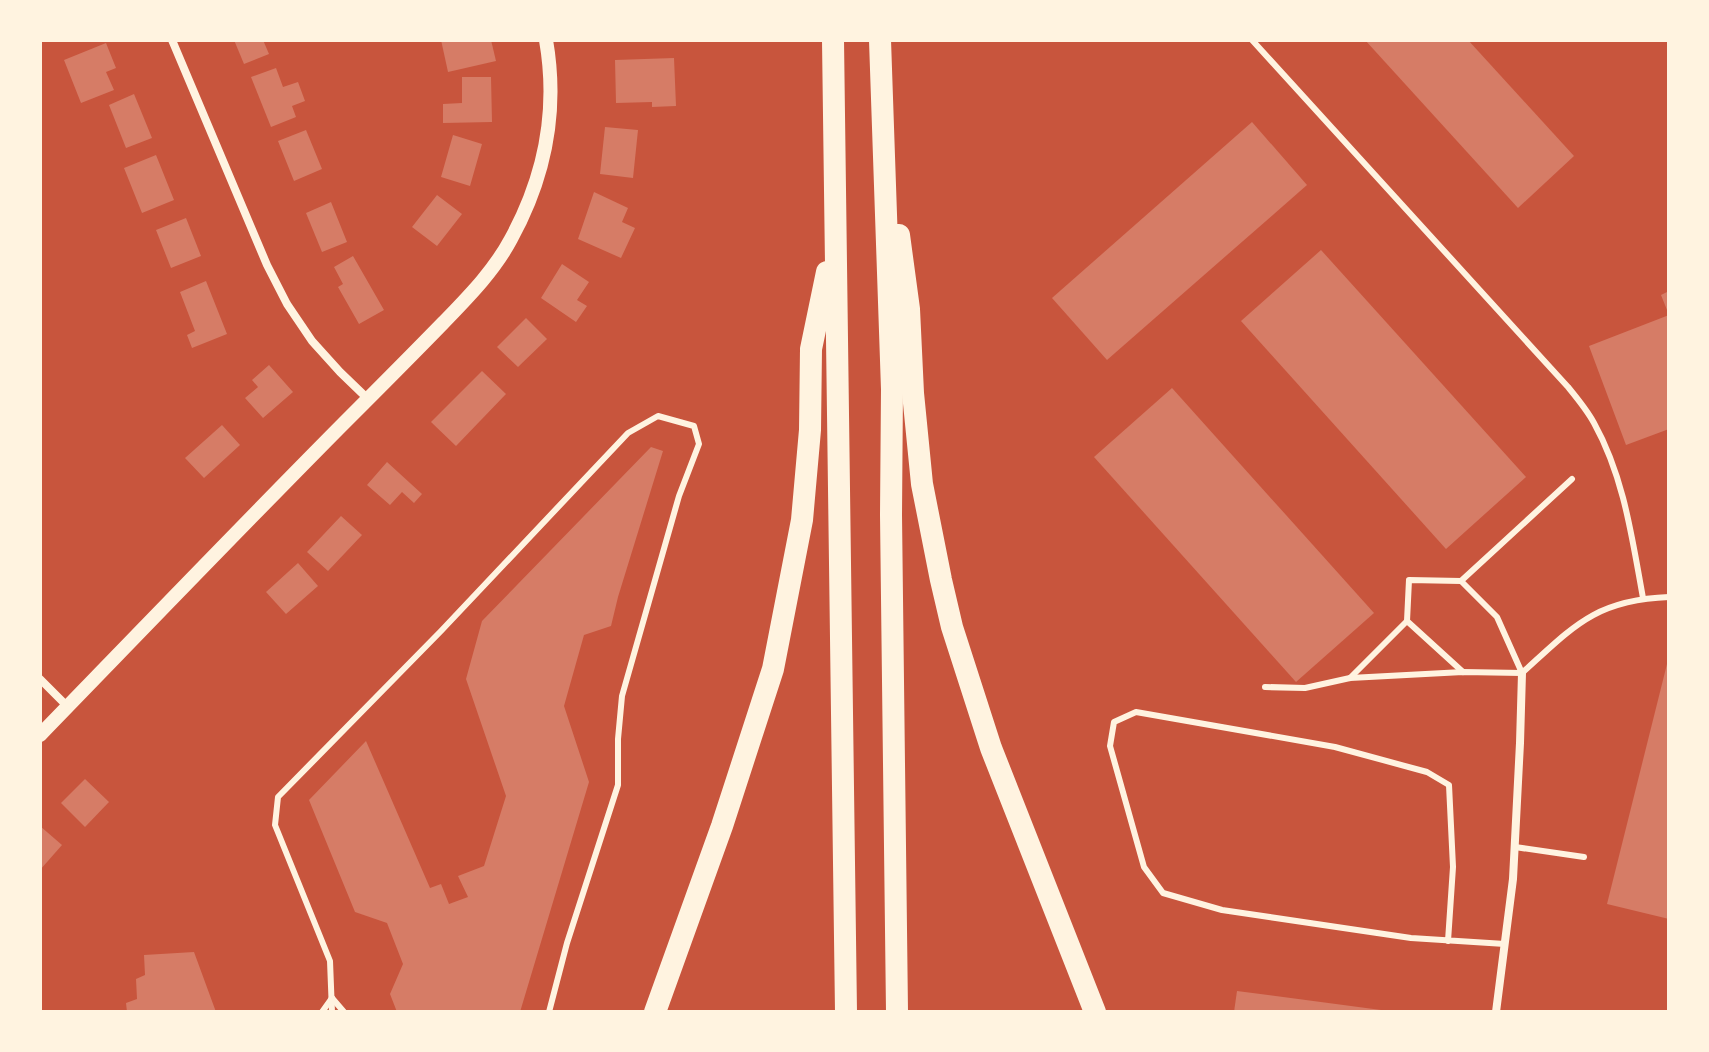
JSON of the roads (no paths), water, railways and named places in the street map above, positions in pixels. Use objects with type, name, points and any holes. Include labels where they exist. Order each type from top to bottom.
[{"type":"highway","points":[[833,40],[846,1012]]},
{"type":"highway","points":[[880,40],[892,389],[897,1012]]},
{"type":"highway","points":[[882,113],[909,309],[922,484],[944,596],[991,748],[1095,1012]]},
{"type":"highway","points":[[655,1012],[722,826],[773,669],[802,520],[810,430],[811,349],[835,232]]},
{"type":"street","points":[[172,40],[267,265],[287,304],[312,341],[368,399]]},
{"type":"street","points":[[40,735],[477,288],[511,240],[530,202],[543,162],[551,93],[546,40]]},
{"type":"street","points":[[1496,1012],[1513,879],[1522,673]]},
{"type":"street","points":[[40,679],[68,707]]},
{"type":"lane","points":[[1252,40],[1568,387],[1592,420],[1621,489],[1643,598]]},
{"type":"lane","points":[[332,1012],[330,961],[275,825],[278,797],[441,631],[628,433],[658,416],[694,426],[699,444],[679,496],[622,696],[618,785],[567,943],[549,1012]]},
{"type":"lane","points":[[1350,678],[1407,621],[1409,580],[1461,581],[1572,479]]},
{"type":"lane","points":[[1461,581],[1497,617],[1522,673]]},
{"type":"lane","points":[[1265,687],[1305,688],[1350,678],[1463,672],[1522,673],[1585,618],[1611,606],[1643,598],[1669,597]]},
{"type":"lane","points":[[1407,621],[1463,672]]},
{"type":"lane","points":[[1448,941],[1453,867],[1449,785],[1427,772],[1335,747],[1136,712],[1114,722],[1110,746],[1144,867],[1163,893],[1222,910],[1411,938],[1448,941],[1505,944]]},
{"type":"lane","points":[[1515,847],[1584,857]]},
{"type":"lane","points":[[322,1012],[332,998]]},
{"type":"lane","points":[[332,998],[344,1012]]}]
